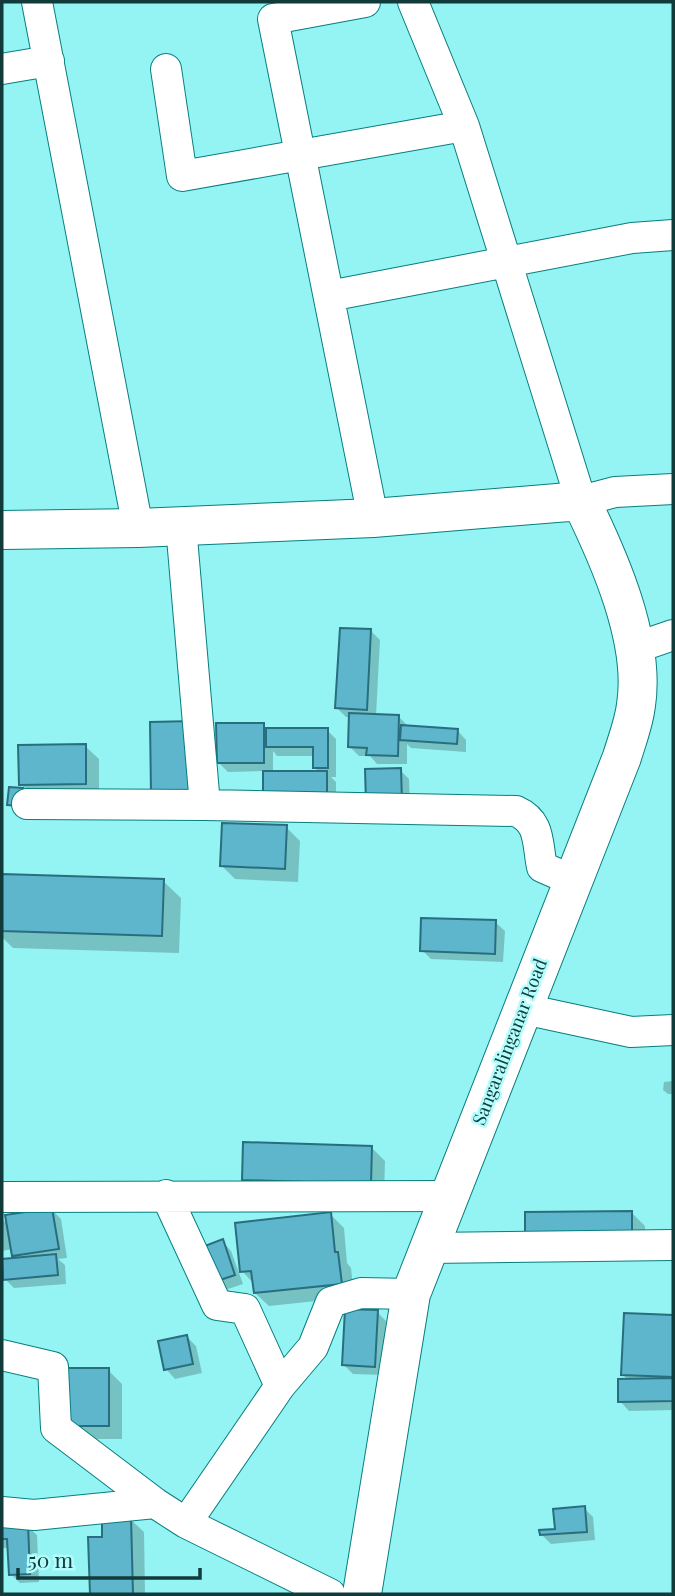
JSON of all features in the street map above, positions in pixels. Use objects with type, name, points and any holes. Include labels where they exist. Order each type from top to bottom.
[{"type":"main road","points":[[2,530],[138,528],[373,518],[581,501]]},
{"type":"main road","name":"Sangaralinganar Road","points":[[362,1594],[411,1294],[622,757],[636,705],[635,648],[607,554],[581,501]]},
{"type":"street","points":[[37,2],[138,528]]},
{"type":"street","points":[[365,2],[274,19],[373,518]]},
{"type":"street","points":[[413,2],[464,126],[581,501],[615,492],[673,489]]},
{"type":"street","points":[[2,69],[49,61]]},
{"type":"street","points":[[166,69],[183,176],[464,126]]},
{"type":"street","points":[[329,296],[632,239],[673,235]]},
{"type":"street","points":[[181,526],[205,805]]},
{"type":"street","points":[[635,648],[673,635]]},
{"type":"street","points":[[27,804],[516,811],[528,816],[534,824],[542,867],[574,881]]},
{"type":"street","points":[[524,1009],[631,1031],[673,1030]]},
{"type":"street","points":[[166,1195],[218,1305],[245,1309],[280,1385]]},
{"type":"street","points":[[2,1196],[450,1196]]},
{"type":"street","points":[[428,1248],[673,1245]]},
{"type":"street","points":[[186,1522],[280,1385],[313,1347],[331,1302],[361,1293],[411,1294]]},
{"type":"street","points":[[2,1355],[54,1367],[56,1428],[155,1503],[186,1522],[330,1594]]},
{"type":"street","points":[[2,1513],[34,1515],[155,1503]]},
{"type":"building","points":[[340,628],[371,629],[367,710],[335,708]]},
{"type":"building","points":[[349,713],[399,715],[398,756],[366,755],[367,748],[348,747]]},
{"type":"building","points":[[193,721],[194,792],[151,793],[150,722]]},
{"type":"building","points":[[216,723],[264,723],[264,763],[217,763]]},
{"type":"building","points":[[401,725],[458,729],[457,744],[400,740]]},
{"type":"building","points":[[266,728],[328,728],[328,768],[313,768],[313,747],[266,747]]},
{"type":"building","points":[[86,744],[86,784],[19,785],[18,745]]},
{"type":"building","points":[[401,768],[402,802],[366,803],[365,769]]},
{"type":"building","points":[[263,771],[327,771],[327,799],[263,799]]},
{"type":"building","points":[[9,787],[23,788],[22,806],[7,805]]},
{"type":"building","points":[[222,823],[287,825],[285,869],[220,866]]},
{"type":"building","points":[[2,874],[164,879],[162,936],[2,931]]},
{"type":"building","points":[[421,918],[496,920],[495,954],[420,951]]},
{"type":"building","points":[[243,1142],[372,1146],[371,1184],[242,1180]]},
{"type":"building","points":[[52,1208],[59,1249],[12,1256],[5,1215]]},
{"type":"building","points":[[632,1211],[632,1241],[525,1242],[525,1212]]},
{"type":"building","points":[[331,1212],[342,1284],[254,1293],[251,1271],[240,1272],[235,1223]]},
{"type":"building","points":[[223,1239],[235,1275],[214,1282],[202,1247]]},
{"type":"building","points":[[56,1254],[58,1275],[3,1280],[2,1259]]},
{"type":"building","points":[[345,1309],[378,1310],[375,1367],[342,1365]]},
{"type":"building","points":[[624,1313],[673,1315],[673,1377],[621,1375]]},
{"type":"building","points":[[187,1335],[193,1364],[164,1370],[158,1341]]},
{"type":"building","points":[[60,1368],[109,1368],[109,1426],[60,1426]]},
{"type":"building","points":[[673,1378],[673,1401],[618,1402],[618,1379]]},
{"type":"building","points":[[585,1506],[587,1532],[540,1535],[539,1530],[555,1529],[553,1509]]},
{"type":"building","points":[[131,1517],[133,1594],[90,1594],[88,1537],[102,1537],[102,1518]]},
{"type":"building","points":[[28,1524],[30,1574],[9,1575],[7,1539],[2,1539],[2,1525]]}]
